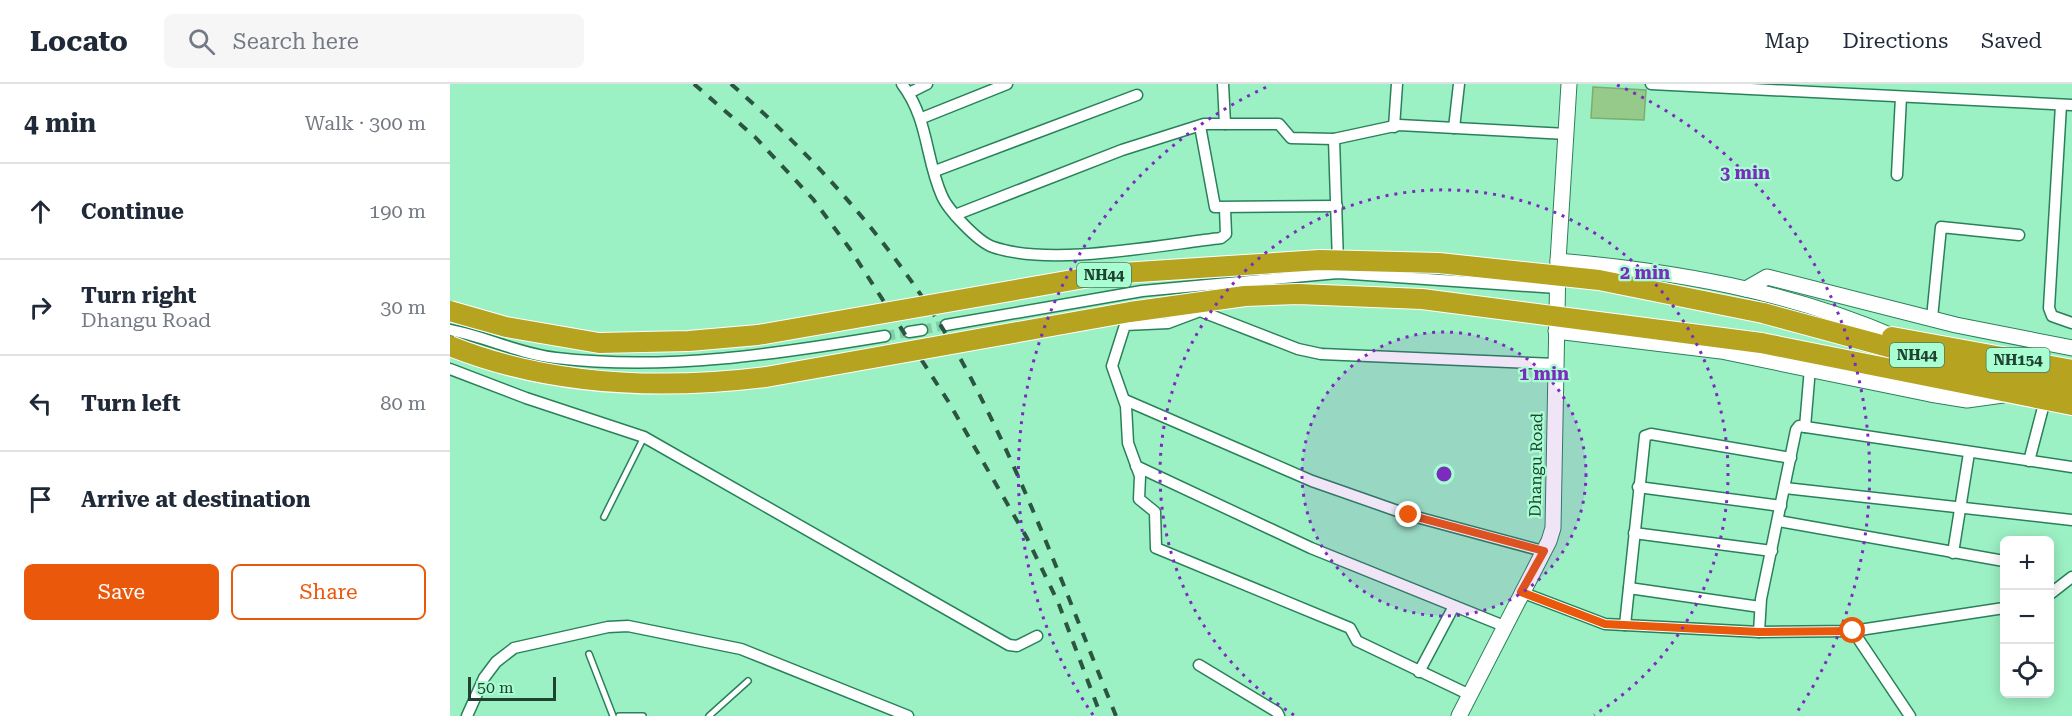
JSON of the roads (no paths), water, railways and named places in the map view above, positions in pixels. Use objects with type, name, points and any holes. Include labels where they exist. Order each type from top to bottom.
[{"type":"highway","name":"NH44","points":[[450,311],[515,329],[588,341],[645,344],[758,335],[1107,274],[1320,261],[1439,263],[1551,274],[1642,288],[1763,314],[1933,359],[2072,390]]},
{"type":"highway","name":"NH44","points":[[450,346],[536,371],[581,379],[625,384],[716,383],[766,377],[1130,312],[1245,296],[1298,294],[1422,300],[1761,343],[2072,405]]},
{"type":"highway","points":[[1844,335],[1897,338]]},
{"type":"highway","name":"NH154","points":[[1897,338],[2072,370]]},
{"type":"street","points":[[927,84],[906,88],[922,118],[942,196],[955,215],[993,247],[1059,255],[1221,238],[1226,234],[1225,209]]},
{"type":"street","points":[[922,118],[1007,84]]},
{"type":"street","points":[[1223,84],[1225,124]]},
{"type":"street","points":[[1394,127],[1397,84]]},
{"type":"street","points":[[1454,128],[1459,84]]},
{"type":"street","name":"Dhangu Road","points":[[1459,716],[1544,551],[1553,528],[1557,288],[1569,84]]},
{"type":"street","points":[[1651,84],[2067,105],[2049,308],[2052,316],[2072,323]]},
{"type":"street","points":[[935,171],[1137,95]]},
{"type":"street","points":[[1897,175],[1901,97]]},
{"type":"street","points":[[955,215],[1122,150],[1200,126],[1279,124],[1289,138],[1334,139],[1394,127],[1567,134]]},
{"type":"street","points":[[1200,126],[1215,207],[1225,209],[1337,206]]},
{"type":"street","points":[[1334,139],[1338,273]]},
{"type":"street","points":[[1932,318],[1941,227],[2019,235]]},
{"type":"street","points":[[1558,261],[1704,280],[1746,289],[1823,308],[1897,338]]},
{"type":"street","points":[[946,326],[1142,291],[1338,273],[1557,288]]},
{"type":"street","points":[[1746,289],[1767,277],[1932,318],[2072,348]]},
{"type":"street","points":[[1470,695],[1357,641],[1350,628],[1158,550],[1155,544],[1155,512],[1139,499],[1140,476],[1128,443],[1125,400],[1112,366],[1125,325],[1168,322],[1200,311],[1298,349],[1321,354],[1556,364]]},
{"type":"street","points":[[450,330],[555,358],[619,362],[682,362],[785,353],[885,336]]},
{"type":"street","points":[[909,332],[922,330]]},
{"type":"street","points":[[1556,331],[1721,351],[1896,388],[1968,400],[2014,394]]},
{"type":"street","points":[[1805,427],[1810,368]]},
{"type":"street","points":[[450,369],[526,398],[644,437],[1009,645],[1017,646],[1037,636]]},
{"type":"street","points":[[1125,400],[1312,481],[1409,515],[1544,551]]},
{"type":"street","points":[[2029,461],[2045,400]]},
{"type":"street","points":[[1759,632],[1760,607],[1796,429],[1805,427],[2072,467]]},
{"type":"street","points":[[1625,625],[1643,439],[1648,434],[1791,458]]},
{"type":"street","points":[[1953,553],[1969,453]]},
{"type":"street","points":[[1136,466],[1311,548],[1504,626]]},
{"type":"street","points":[[1638,487],[1781,506]]},
{"type":"street","points":[[1785,488],[1960,505],[2072,520]]},
{"type":"street","points":[[1778,522],[2000,560]]},
{"type":"street","points":[[1634,533],[1772,551]]},
{"type":"street","points":[[2054,590],[2072,577]]},
{"type":"street","points":[[1629,588],[1760,607]]},
{"type":"street","points":[[1521,592],[1605,624],[1759,632],[1853,631],[2000,609]]},
{"type":"street","points":[[1419,672],[1454,606]]},
{"type":"street","points":[[467,716],[484,678],[496,662],[514,648],[608,627],[628,626],[741,649],[908,716]]},
{"type":"street","points":[[1853,631],[1910,716]]},
{"type":"street","points":[[1199,665],[1277,712],[1279,716]]},
{"type":"lane","points":[[604,517],[644,437]]},
{"type":"lane","points":[[589,654],[613,716]]},
{"type":"lane","points":[[709,716],[748,681]]},
{"type":"lane","points":[[619,716],[643,716]]},
{"type":"tunnel","points":[[922,330],[946,325]]},
{"type":"tunnel","points":[[885,336],[909,332]]},
{"type":"railway","points":[[694,84],[755,137],[813,199],[850,249],[948,401],[1027,538],[1058,602],[1101,716]]},
{"type":"railway","points":[[731,84],[802,151],[869,225],[899,264],[954,347],[1015,470],[1116,716]]}]
